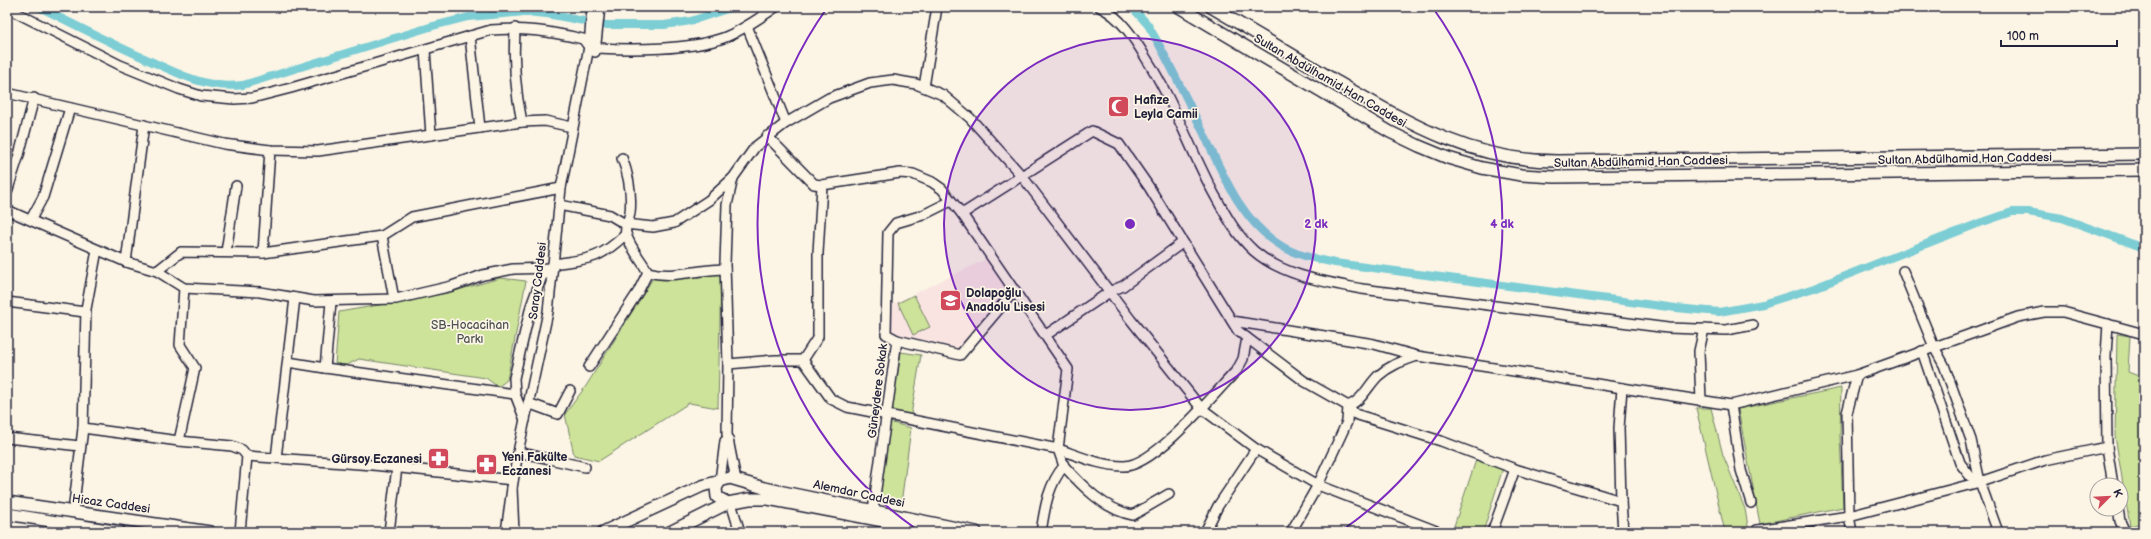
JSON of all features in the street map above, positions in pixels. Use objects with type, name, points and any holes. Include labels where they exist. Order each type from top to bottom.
[{"type":"main road","name":"Sultan Abdülhamid Han Caddesi","points":[[1179,7],[1404,139],[1448,158],[1500,172],[1555,177],[2144,170]]},
{"type":"main road","name":"Sultan Abdülhamid Han Caddesi","points":[[1211,7],[1414,126],[1461,146],[1518,159],[1557,161],[2144,154]]},
{"type":"main road","points":[[603,532],[696,489],[726,478],[736,480],[741,491],[731,502],[717,497],[716,488],[720,481]]},
{"type":"main road","name":"Alemdar Caddesi","points":[[736,480],[976,532]]},
{"type":"main road","name":"Alemdar Caddesi","points":[[670,532],[731,502],[749,499],[768,499],[894,527],[941,532]]},
{"type":"main road","name":"Hicaz Caddesi","points":[[7,502],[210,532]]},
{"type":"main road","points":[[7,514],[76,529],[120,532]]},
{"type":"street","points":[[7,8],[120,65],[179,89],[201,96],[218,99],[252,98],[491,30],[514,28],[543,30],[583,39],[593,45],[693,46],[722,38],[747,26],[776,7]]},
{"type":"street","points":[[924,87],[937,7]]},
{"type":"street","points":[[1100,7],[1108,11],[1131,33],[1154,69],[1230,224],[1254,251],[1279,267],[1316,280],[1362,289],[1668,328],[1726,330],[1753,325]]},
{"type":"street","name":"Saray Caddesi","points":[[506,532],[518,452],[548,312],[561,188],[583,77],[593,45],[596,9]]},
{"type":"street","points":[[747,26],[786,122]]},
{"type":"street","points":[[514,28],[516,96],[522,122]]},
{"type":"street","points":[[470,36],[480,128]]},
{"type":"street","points":[[425,50],[431,135]]},
{"type":"street","points":[[559,205],[610,215],[625,224],[653,227],[674,223],[710,200],[733,178],[755,147],[786,122],[829,98],[870,83],[893,80],[916,84],[943,95],[970,118],[1022,176],[1201,408],[1256,449],[1318,485],[1439,532]]},
{"type":"street","points":[[7,93],[34,98],[70,108],[224,144],[270,150],[318,151],[522,122],[545,122],[572,127]]},
{"type":"street","points":[[7,192],[34,98]]},
{"type":"street","points":[[31,219],[43,197],[70,108]]},
{"type":"street","points":[[126,262],[144,125]]},
{"type":"street","points":[[962,214],[1092,131],[1097,132],[1120,144],[1149,187],[1182,243],[1238,331],[1304,380],[1348,406],[1355,414],[1441,441],[1515,469],[1621,501]]},
{"type":"street","points":[[767,136],[814,184],[822,186],[878,175],[913,174],[932,182],[962,214],[1068,368],[1058,449],[1064,466],[1076,479],[1104,503],[1126,514],[1133,515],[1169,494]]},
{"type":"street","points":[[263,253],[270,150]]},
{"type":"street","points":[[622,158],[628,171],[631,196],[629,216],[625,224],[626,234],[648,272],[674,275],[709,269],[725,269]]},
{"type":"street","points":[[720,481],[727,434],[728,364],[725,269],[727,205],[733,178]]},
{"type":"street","points":[[226,252],[236,186]]},
{"type":"street","points":[[803,360],[818,336],[818,253],[822,186]]},
{"type":"street","points":[[157,271],[181,252],[263,253],[382,236],[412,217],[561,188]]},
{"type":"street","name":"Güneydere Sokak","points":[[874,510],[897,340],[886,334],[888,233],[896,223],[923,215],[951,201]]},
{"type":"street","points":[[7,210],[31,219],[126,262],[157,271],[184,288],[260,292],[331,302],[394,299],[452,286],[483,275],[513,269],[553,266],[593,258],[613,247],[626,234]]},
{"type":"street","points":[[382,236],[394,299]]},
{"type":"street","points":[[1046,335],[1111,291],[1123,286],[1182,243]]},
{"type":"street","points":[[73,512],[83,428],[85,312],[97,250]]},
{"type":"street","points":[[525,420],[515,394],[514,378],[531,306],[542,276],[553,266]]},
{"type":"street","points":[[1903,271],[1934,347],[1944,366],[1971,440],[1980,482],[1998,532]]},
{"type":"street","points":[[589,368],[638,292],[648,272]]},
{"type":"street","points":[[179,441],[195,368],[180,345],[184,288]]},
{"type":"street","points":[[897,340],[960,355],[1015,290]]},
{"type":"street","points":[[276,458],[295,298]]},
{"type":"street","points":[[7,302],[85,312]]},
{"type":"street","points":[[325,368],[331,302]]},
{"type":"street","points":[[1232,321],[1374,344],[1417,356],[1731,405],[1857,375],[2018,317],[2044,312],[2063,312],[2144,334]]},
{"type":"street","points":[[2108,324],[2106,355],[2108,447],[2112,477]]},
{"type":"street","points":[[1701,401],[1699,351],[1704,329]]},
{"type":"street","points":[[803,360],[831,399],[847,407],[1058,449],[1099,462],[1124,466],[1137,464],[1169,441],[1201,408],[1237,370],[1243,359],[1247,338]]},
{"type":"street","points":[[1922,351],[1960,463],[1970,476],[1980,482]]},
{"type":"street","points":[[1348,406],[1358,402],[1378,376],[1395,364],[1417,356]]},
{"type":"street","points":[[728,364],[775,360],[803,360]]},
{"type":"street","points":[[288,362],[515,394]]},
{"type":"street","points":[[1852,532],[1849,516],[1847,413],[1857,375]]},
{"type":"street","points":[[1622,388],[1619,428],[1623,532]]},
{"type":"street","points":[[528,403],[558,414],[570,392]]},
{"type":"street","points":[[1731,405],[1741,470],[1751,503]]},
{"type":"street","points":[[1291,532],[1318,485],[1347,422],[1348,406]]},
{"type":"street","points":[[83,428],[179,441],[232,446],[242,450],[247,456],[240,532]]},
{"type":"street","points":[[727,434],[736,480]]},
{"type":"street","points":[[7,438],[80,446]]},
{"type":"street","points":[[1757,530],[1849,516],[1980,482],[2045,460],[2108,447]]},
{"type":"street","points":[[1205,532],[1218,506],[1256,449]]},
{"type":"street","points":[[518,452],[585,467]]},
{"type":"street","points":[[247,456],[398,467],[512,484]]},
{"type":"street","points":[[1041,532],[1047,497],[1055,477],[1064,466]]},
{"type":"street","points":[[389,532],[398,467]]},
{"type":"street","points":[[1492,532],[1515,469]]},
{"type":"street","name":"Saray Caddesi","points":[[512,484],[514,532]]},
{"type":"street","points":[[731,502],[740,532]]},
{"type":"street","points":[[2119,517],[2125,532]]},
{"type":"shaded area","name":"Dolapoğlu Anadolu Lisesi","points":[[986,259],[1004,285],[1005,292],[958,349],[893,333],[891,329],[891,305]]},
{"type":"green space","points":[[698,274],[721,274],[718,408],[689,403],[599,461],[574,455],[565,414],[586,386],[653,278]]},
{"type":"green space","name":"SB-Hocacihan Parkı","points":[[500,278],[526,281],[507,380],[498,387],[486,378],[359,359],[347,365],[335,364],[339,312],[448,293]]},
{"type":"green space","points":[[914,295],[930,327],[913,335],[898,303]]},
{"type":"green space","points":[[2117,334],[2130,336],[2128,372],[2144,378],[2144,523],[2130,526],[2128,517],[2129,477],[2122,477],[2115,436]]},
{"type":"green space","points":[[901,352],[921,355],[911,415],[891,411]]},
{"type":"green space","points":[[1841,388],[1840,436],[1843,507],[1760,524],[1738,409]]},
{"type":"green space","points":[[1696,408],[1711,408],[1723,455],[1745,509],[1749,532],[1725,532]]},
{"type":"green space","points":[[889,422],[911,428],[901,504],[879,498]]},
{"type":"green space","points":[[1476,460],[1503,468],[1483,532],[1471,532],[1454,526]]},
{"type":"waterway","points":[[39,7],[117,46],[179,74],[204,82],[230,86],[243,85],[433,26],[468,17],[525,12],[547,14],[605,25],[664,25],[691,21],[733,7]]},
{"type":"waterway","points":[[1132,7],[1148,25],[1156,39],[1219,166],[1235,197],[1245,212],[1269,237],[1283,247],[1295,253],[1315,259],[1335,263],[1676,308],[1719,312],[1763,304],[1814,288],[1977,224],[2012,212],[2028,212],[2062,218],[2144,248]]},
{"type":"place","name":"Hafize Leyla Camii","points":[[1119,107]]},
{"type":"place","name":"Dolapoğlu Anadolu Lisesi","points":[[950,300]]},
{"type":"place","name":"Gürsoy Eczanesi","points":[[438,459]]},
{"type":"place","name":"Yeni Fakülte Eczanesi","points":[[487,464]]}]
